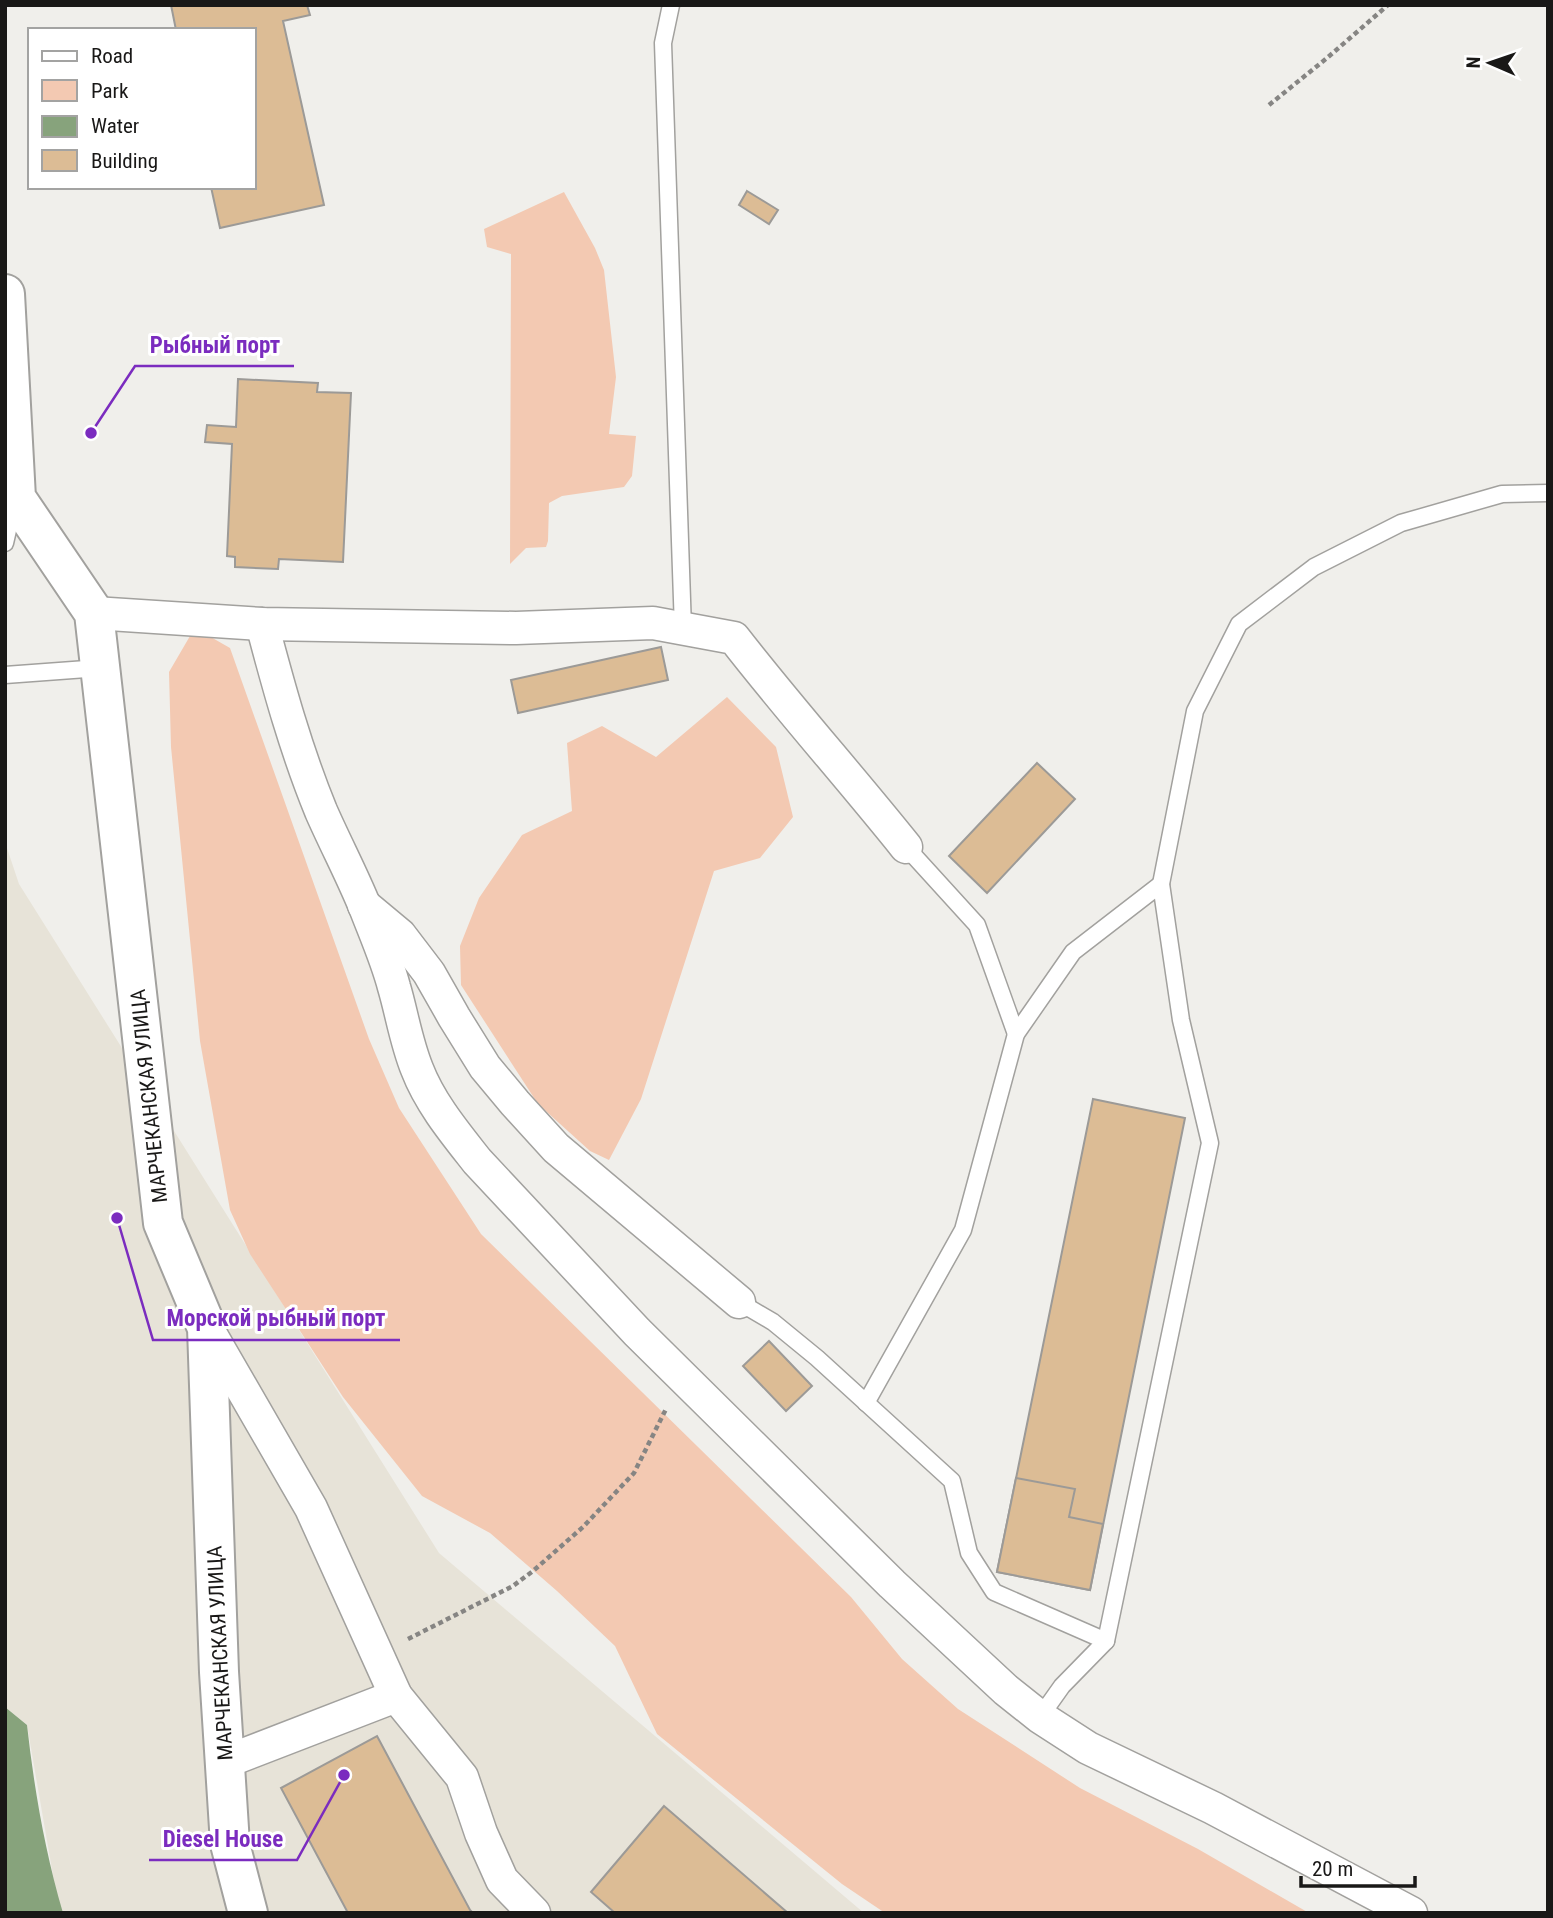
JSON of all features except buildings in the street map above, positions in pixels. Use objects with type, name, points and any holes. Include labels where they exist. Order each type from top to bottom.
[{"type":"street","points":[[5,294],[16,498]]},
{"type":"street","name":"МАРЧЕКАНСКАЯ УЛИЦА","points":[[16,498],[94,613],[163,1223],[207,1328],[219,1672],[230,1844],[248,1913]]},
{"type":"street","points":[[94,613],[262,624],[516,628],[653,623],[734,638],[906,847]]},
{"type":"street","points":[[262,624],[284,709],[302,761],[394,985],[417,1070],[430,1096],[477,1161],[618,1312],[892,1584],[1006,1690],[1040,1717],[1088,1748],[1213,1808],[1411,1913]]},
{"type":"street","points":[[363,904],[400,935],[429,973],[485,1067],[556,1148],[738,1302]]},
{"type":"street","points":[[207,1328],[311,1508],[396,1696],[462,1777],[481,1833],[502,1880],[534,1913]]},
{"type":"street","points":[[225,1762],[396,1696]]},
{"type":"lane","points":[[671,5],[663,43],[684,629]]},
{"type":"lane","points":[[1040,1717],[1062,1686],[1106,1640],[1210,1143],[1181,1020],[1161,884],[1195,711],[1239,624],[1314,567],[1401,523],[1502,494],[1548,493]]},
{"type":"lane","points":[[5,543],[16,498]]},
{"type":"lane","points":[[5,675],[100,668]]},
{"type":"lane","points":[[906,847],[977,925],[1016,1034]]},
{"type":"lane","points":[[866,1403],[963,1230],[1016,1034],[1073,952],[1161,884]]},
{"type":"lane","points":[[738,1302],[773,1322],[817,1358],[951,1481],[969,1553],[994,1592],[1106,1640]]},
{"type":"path","points":[[1269,105],[1388,5]]},
{"type":"path","points":[[378,1654],[513,1586],[583,1527],[634,1473],[664,1413],[680,1372]]},
{"type":"shaded area","points":[[5,842],[19,884],[439,1553],[864,1913],[62,1913],[55,1887],[27,1725],[5,1707]]},
{"type":"green space","points":[[564,192],[604,270],[616,377],[609,434],[636,436],[632,476],[624,487],[562,496],[549,503],[546,547],[526,548],[510,564],[511,254],[487,247],[484,229]]},
{"type":"green space","points":[[190,636],[209,636],[230,648],[369,1039],[399,1108],[481,1234],[851,1597],[902,1659],[958,1709],[1080,1788],[1198,1849],[1309,1913],[885,1913],[842,1884],[657,1734],[615,1646],[557,1591],[490,1533],[422,1496],[343,1397],[250,1254],[230,1210],[200,1041],[171,747],[169,672]]},
{"type":"green space","points":[[727,697],[776,747],[793,817],[760,858],[714,871],[641,1099],[609,1160],[590,1151],[538,1104],[461,985],[460,946],[479,898],[522,835],[572,811],[567,743],[602,726],[656,757]]},
{"type":"water","points":[[5,1707],[27,1725],[41,1820],[63,1913],[5,1913]]},
{"type":"place","name":"Рыбный порт","points":[[91,433]]},
{"type":"place","name":"Морской рыбный порт","points":[[117,1218]]},
{"type":"place","name":"Diesel House","points":[[344,1775]]}]
